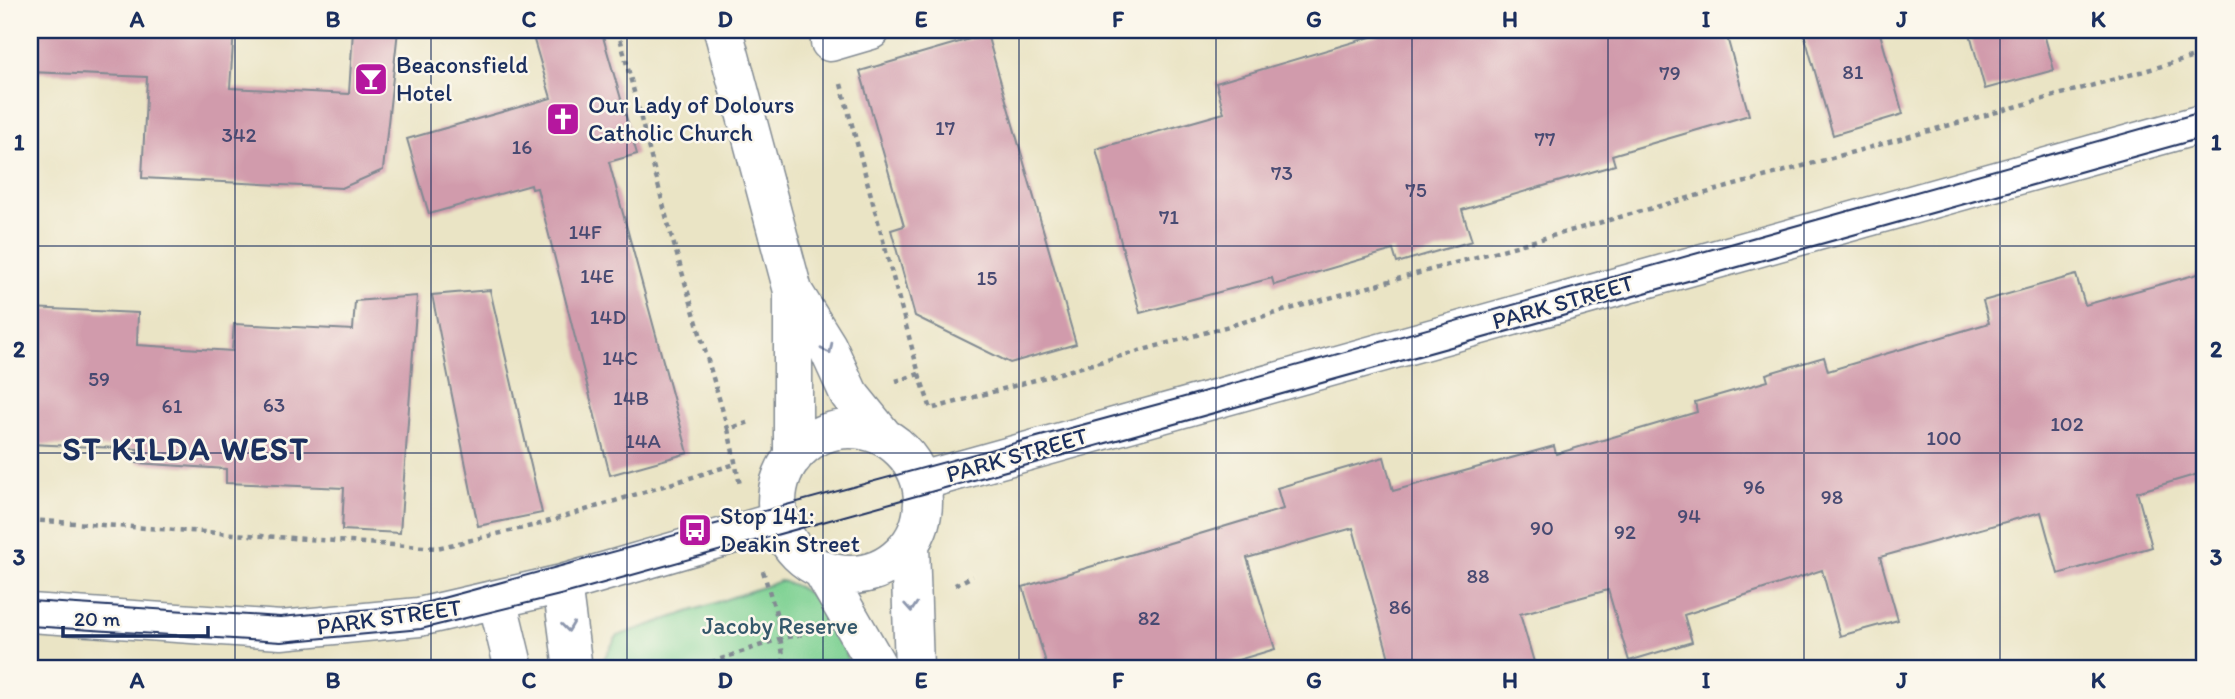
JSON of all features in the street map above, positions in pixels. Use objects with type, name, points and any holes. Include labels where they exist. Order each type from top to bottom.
[{"type":"street","points":[[723,30],[793,291],[793,457]]},
{"type":"street","points":[[830,42],[871,30]]},
{"type":"street","name":"PARK STREET","points":[[921,481],[2205,123]]},
{"type":"street","points":[[793,291],[827,346],[849,394],[883,436],[908,456],[921,481],[923,512],[910,545],[914,669]]},
{"type":"street","points":[[883,436],[864,430],[844,429],[824,433],[807,443],[783,472],[778,490],[779,520],[793,548],[805,561],[841,576],[880,570],[910,545]]},
{"type":"street","name":"PARK STREET","points":[[30,613],[281,630],[419,617],[562,584],[779,520]]},
{"type":"street","points":[[822,570],[879,669]]},
{"type":"street","points":[[562,584],[573,669]]},
{"type":"street","points":[[497,599],[514,669]]},
{"type":"path","points":[[618,30],[670,231],[728,429],[753,422]]},
{"type":"path","points":[[830,42],[919,374],[931,409],[2205,54]]},
{"type":"path","points":[[894,381],[919,374]]},
{"type":"path","points":[[30,520],[438,548],[540,524],[735,464]]},
{"type":"path","points":[[768,587],[777,616],[785,669]]},
{"type":"path","points":[[692,669],[779,639],[810,632]]},
{"type":"green space","name":"Jacoby Reserve","points":[[780,581],[794,585],[817,601],[840,637],[849,664],[830,669],[601,669],[602,662],[617,636]]},
{"type":"building","points":[[30,30],[234,30],[230,88],[349,94],[353,30],[398,30],[383,170],[342,188],[142,178],[147,77],[30,72]]},
{"type":"building","points":[[531,30],[601,30],[637,154],[609,162],[688,453],[610,475],[537,188],[532,189],[531,185],[429,214],[407,139],[551,98]]},
{"type":"building","points":[[1394,30],[1725,30],[1749,115],[1612,155],[1615,165],[1462,210],[1472,241],[1397,263],[1393,250],[1274,285],[1272,278],[1140,313],[1096,149],[1224,113],[1216,83]]},
{"type":"building","points":[[1803,30],[1879,30],[1903,114],[1833,135]]},
{"type":"building","points":[[1969,30],[2043,30],[2054,70],[1985,89]]},
{"type":"building","points":[[987,34],[1076,344],[1010,363],[915,316],[891,230],[904,226],[860,71]]},
{"type":"building","points":[[2205,272],[2205,472],[2137,492],[2152,547],[2058,574],[2041,512],[1880,557],[1898,620],[1840,636],[1822,570],[1684,615],[1692,642],[1629,661],[1608,590],[1520,614],[1536,669],[1392,669],[1353,528],[1247,558],[1275,649],[1208,669],[1048,669],[1023,587],[1283,509],[1277,488],[1384,457],[1393,491],[1554,446],[1556,454],[1697,412],[1695,402],[1768,381],[1766,374],[1824,357],[1828,371],[1989,323],[1983,301],[2076,275],[2085,305]]},
{"type":"building","points":[[490,290],[542,513],[478,526],[432,295]]},
{"type":"building","points":[[417,296],[400,533],[342,530],[344,488],[226,483],[226,469],[137,463],[138,449],[30,444],[30,308],[138,313],[137,345],[232,351],[234,324],[353,330],[355,301]]},
{"type":"tram line","points":[[30,601],[280,617],[417,605],[1170,401],[2205,111]]},
{"type":"tram line","points":[[30,626],[281,642],[421,629],[564,594],[2205,137]]},
{"type":"place","name":"Beaconsfield Hotel","points":[[371,79]]},
{"type":"place","name":"Our Lady of Dolours Catholic Church","points":[[563,119]]},
{"type":"place","name":"Stop 141: Deakin Street","points":[[695,530]]},
{"type":"district","name":"ST KILDA WEST","points":[[186,449]]}]
